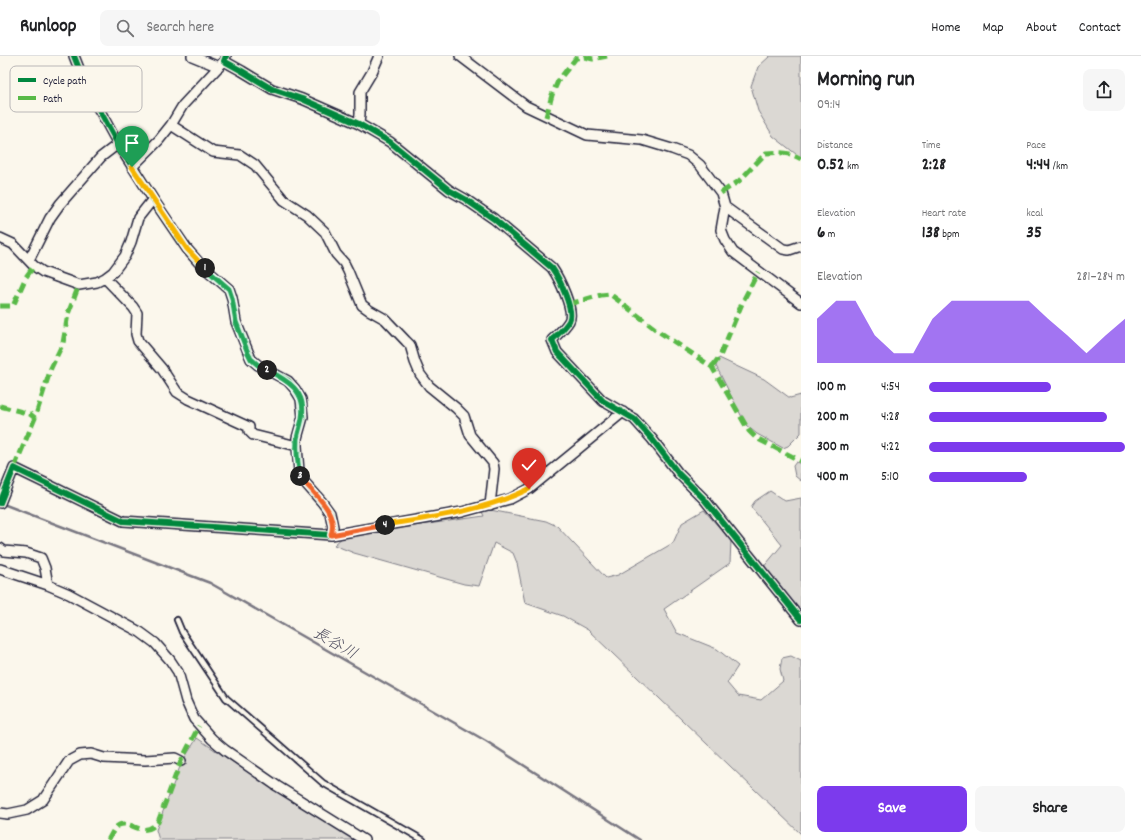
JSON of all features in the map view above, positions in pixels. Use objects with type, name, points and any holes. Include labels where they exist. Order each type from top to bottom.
[{"type":"street","points":[[74,56],[78,66]]},
{"type":"street","points":[[192,56],[223,61],[272,89],[302,99],[359,124],[390,142],[449,190],[465,198],[494,219],[552,268],[569,304],[570,314],[570,320],[552,340],[557,352],[603,401],[634,419],[652,439],[678,473],[704,499],[801,620]]},
{"type":"street","points":[[359,124],[360,92],[372,72],[379,56]]},
{"type":"street","points":[[460,56],[526,106],[587,135],[642,140],[672,148],[688,155],[700,165],[721,193],[725,207],[721,230],[725,240],[733,252],[801,303]]},
{"type":"street","points":[[132,167],[159,140],[171,125],[183,105],[223,61]]},
{"type":"street","points":[[101,112],[132,167],[187,249],[201,265],[229,289],[236,322],[251,359],[258,365],[288,381],[301,399],[303,417],[297,438],[300,477],[330,513],[333,528],[331,535]]},
{"type":"street","points":[[171,125],[213,152],[240,155],[249,160],[255,165],[284,200],[307,215],[325,232],[336,254],[344,263],[362,305],[385,319],[410,345],[420,374],[429,386],[464,416],[470,435],[493,463],[494,469],[490,505]]},
{"type":"street","points":[[29,260],[50,218],[60,204],[101,157],[118,144]]},
{"type":"street","points":[[0,238],[13,244],[34,266],[43,272],[79,285],[105,278],[113,272],[125,256],[138,218],[153,199]]},
{"type":"street","points":[[725,207],[783,249],[789,250],[801,246]]},
{"type":"street","points":[[105,278],[137,313],[136,334],[138,341],[162,369],[177,392],[188,399],[249,427],[249,431],[253,435],[297,446]]},
{"type":"street","points":[[0,503],[14,468],[123,521],[331,535],[462,512],[510,499],[529,489],[622,412]]},
{"type":"street","points":[[0,548],[4,551],[33,555],[41,558],[45,568],[48,585]]},
{"type":"street","points":[[0,569],[48,585],[69,594],[140,632],[155,643],[178,672],[186,701],[194,719],[212,739],[225,750],[278,786],[364,840]]},
{"type":"street","points":[[0,813],[8,814],[27,810],[43,800],[69,761],[80,755],[91,754],[104,758],[145,760],[174,758],[181,761]]},
{"type":"lane","points":[[177,620],[182,632],[226,698],[323,783],[423,840]]},
{"type":"shaded area","points":[[770,56],[801,56],[801,158],[773,136],[758,111],[751,86],[758,67]]},
{"type":"shaded area","points":[[719,358],[764,379],[790,398],[801,395],[801,433],[788,446],[783,448],[757,434],[746,425],[716,366]]},
{"type":"shaded area","points":[[796,462],[801,464],[801,481],[795,476],[793,466]]},
{"type":"shaded area","points":[[770,491],[785,501],[801,498],[801,613],[762,569],[782,545],[751,507],[755,501]]},
{"type":"shaded area","points":[[480,508],[546,521],[557,526],[606,578],[618,575],[673,543],[682,523],[704,510],[731,541],[730,563],[664,609],[677,633],[717,649],[738,666],[727,683],[738,696],[761,700],[783,681],[780,669],[782,658],[791,656],[801,661],[801,834],[588,630],[563,616],[525,603],[517,563],[513,553],[494,543],[479,586],[464,584],[354,553],[334,545],[344,536],[484,516]]},
{"type":"shaded area","points":[[197,738],[261,781],[357,840],[159,840],[156,830],[181,764]]},
{"type":"waterway","name":"長谷川","points":[[3,504],[210,583],[486,741],[640,840]]},
{"type":"marked path","points":[[546,117],[552,95],[558,81],[576,58],[585,57],[593,59],[607,56]]},
{"type":"marked path","points":[[721,193],[739,181],[766,153],[784,153],[801,159]]},
{"type":"marked path","points":[[0,306],[13,306],[26,277],[34,266]]},
{"type":"marked path","points":[[712,367],[720,356],[743,301],[758,272]]},
{"type":"marked path","points":[[14,468],[35,418],[51,368],[63,343],[68,314],[79,285]]},
{"type":"marked path","points":[[569,304],[610,294],[658,331],[712,367],[749,431],[756,438],[801,461]]},
{"type":"marked path","points":[[0,406],[30,414],[35,418]]},
{"type":"marked path","points":[[108,840],[119,825],[124,824],[147,829],[153,827],[158,822],[181,761],[199,726]]},
{"type":"cycle path","points":[[74,56],[78,66]]},
{"type":"cycle path","points":[[226,56],[224,61],[272,89],[302,99],[359,124],[390,142],[449,190],[494,219],[552,268],[565,294],[570,310],[569,321],[552,340],[557,352],[603,401],[634,419],[652,439],[678,473],[704,499],[801,620]]},
{"type":"cycle path","points":[[0,503],[14,468],[123,521],[331,535],[333,527],[330,513],[300,477],[297,438],[303,417],[301,399],[288,381],[258,365],[251,359],[236,322],[229,289],[201,265],[187,249],[118,144],[101,112]]},
{"type":"route","points":[[132,167],[187,249],[201,265],[229,289],[236,322],[251,359],[258,365],[288,381],[301,399],[303,417],[297,438],[300,477],[330,513],[333,528],[331,535],[462,512],[510,499],[529,489]]}]
